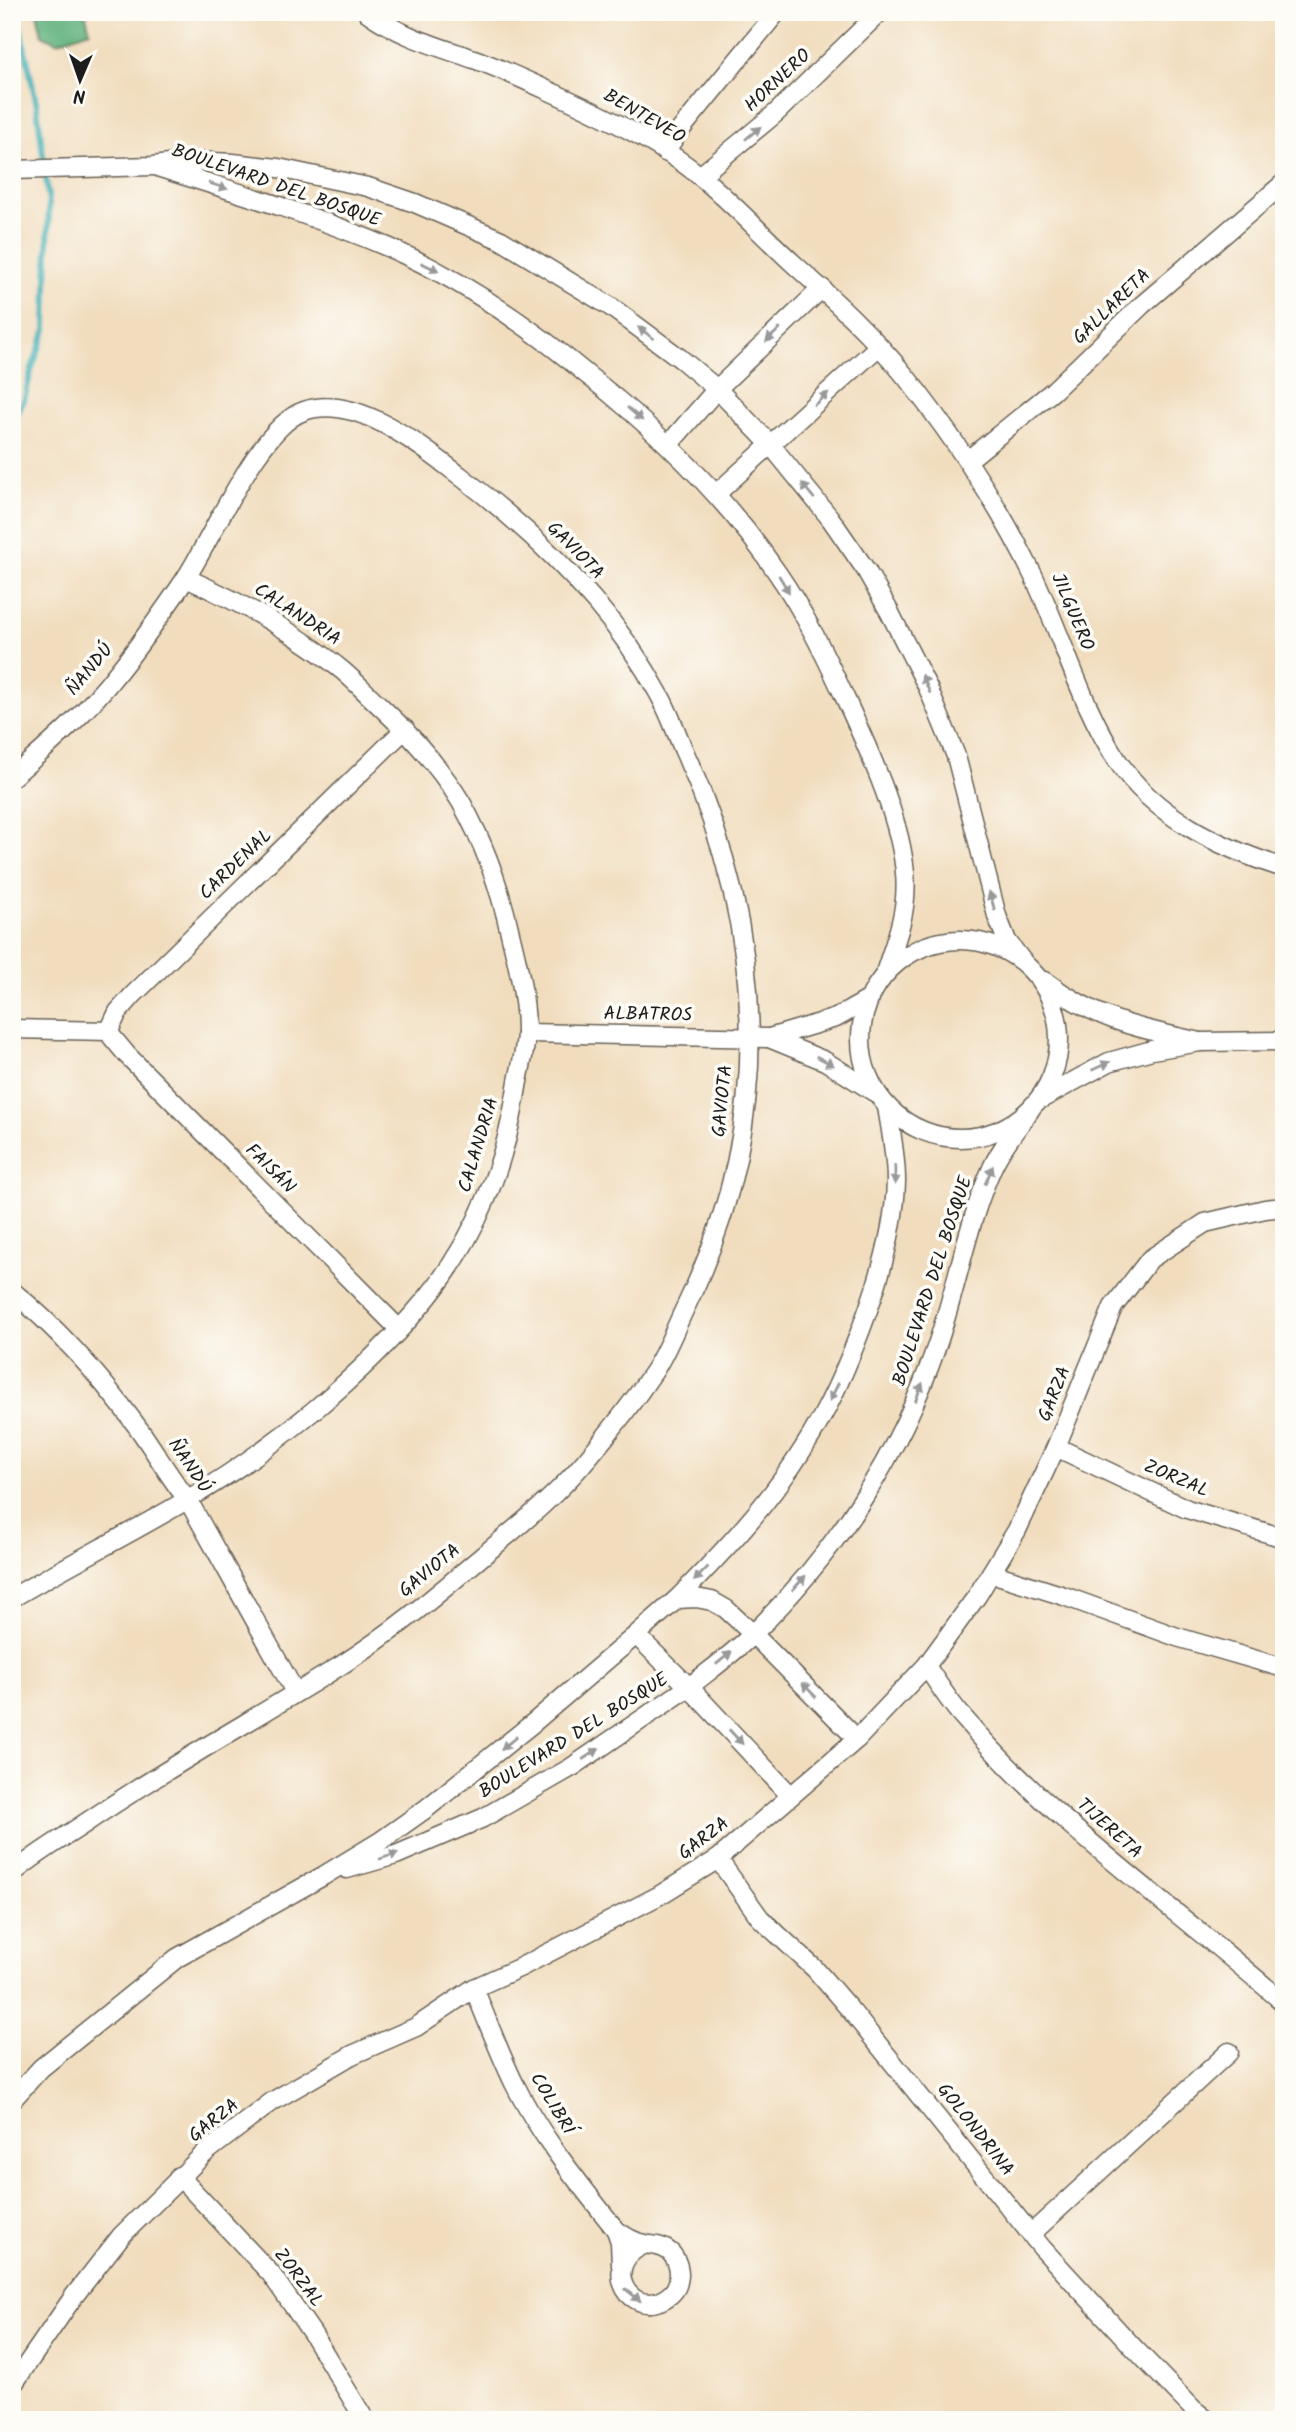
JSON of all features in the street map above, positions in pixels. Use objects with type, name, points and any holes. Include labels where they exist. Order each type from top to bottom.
[{"type":"street","name":"BENTEVEO","points":[[367,12],[385,25],[416,40],[477,60],[547,90],[665,152],[700,176],[859,323]]},
{"type":"street","name":"HORNERO","points":[[665,152],[776,12]]},
{"type":"street","name":"HORNERO","points":[[700,176],[776,113],[880,12]]},
{"type":"street","name":"BOULEVARD DEL BOSQUE","points":[[153,166],[193,161],[278,168],[368,187],[415,203],[501,240],[611,307],[717,389],[770,444],[831,517],[866,570],[911,652],[956,756],[997,916],[1007,941],[1028,967]]},
{"type":"street","points":[[12,170],[153,166]]},
{"type":"street","name":"BOULEVARD DEL BOSQUE","points":[[153,166],[329,224],[391,248],[443,274],[547,341],[669,444],[716,494],[779,574],[800,610],[836,681],[880,780],[900,842],[905,895],[902,917],[885,973]]},
{"type":"street","name":"GALLARETA","points":[[968,460],[1053,391],[1142,305],[1284,183]]},
{"type":"street","points":[[669,444],[717,389],[822,288]]},
{"type":"street","name":"JILGUERO","points":[[859,323],[906,376],[968,460],[1014,537],[1035,578],[1102,732],[1116,759],[1131,779],[1164,809],[1207,838],[1231,850],[1284,868]]},
{"type":"street","points":[[716,494],[879,346]]},
{"type":"street","name":"GAVIOTA","points":[[12,1874],[116,1802],[329,1673],[380,1638],[540,1507],[584,1463],[657,1367],[703,1270],[734,1181],[744,1118],[751,1014],[747,964],[728,870],[705,800],[660,695],[619,634],[589,596],[530,534],[478,489],[427,451],[390,428],[356,412],[334,406],[310,409],[295,414],[269,436],[186,578]]},
{"type":"street","name":"CALANDRIA","points":[[12,1598],[188,1500],[241,1465],[341,1387],[428,1297],[453,1260],[488,1196],[513,1118],[526,1033],[513,943],[489,860],[454,791],[405,729],[345,673],[297,638],[237,601],[186,578]]},
{"type":"street","name":"ÑANDÚ","points":[[12,777],[104,690],[186,578]]},
{"type":"street","name":"CARDENAL","points":[[110,1034],[118,1012],[133,995],[405,729]]},
{"type":"street","points":[[677,1598],[726,1548],[779,1484],[804,1448],[844,1373],[875,1291],[894,1210],[895,1153],[881,1100],[866,1072],[860,1048],[863,1016],[868,1000],[885,973],[898,961],[919,949],[943,941],[977,941],[993,946],[1028,967],[1071,1000],[1098,1014],[1126,1024],[1200,1042]]},
{"type":"street","points":[[1028,967],[1051,998],[1059,1028],[1057,1060],[1035,1104]]},
{"type":"street","points":[[769,1038],[836,1017],[868,1000]]},
{"type":"street","points":[[12,1029],[110,1034]]},
{"type":"street","name":"ALBATROS","points":[[526,1033],[769,1038]]},
{"type":"street","name":"FAISÁN","points":[[110,1034],[399,1329]]},
{"type":"street","points":[[769,1038],[825,1061],[881,1100],[915,1128],[940,1136],[967,1138],[1001,1130],[1035,1104],[1109,1062],[1152,1050],[1200,1042],[1284,1041]]},
{"type":"street","name":"BOULEVARD DEL BOSQUE","points":[[323,1876],[396,1855],[484,1818],[572,1767],[689,1687],[753,1634],[811,1570],[845,1526],[873,1485],[895,1445],[917,1399],[936,1346],[993,1165],[1035,1104]]},
{"type":"street","name":"GARZA","points":[[12,2386],[101,2259],[179,2176],[206,2152],[273,2101],[352,2055],[416,2027],[474,1988],[522,1967],[660,1895],[718,1859],[857,1739],[926,1665],[977,1596],[1017,1530],[1056,1447],[1113,1307],[1150,1259],[1205,1223],[1284,1207]]},
{"type":"street","name":"ÑANDÚ","points":[[12,1291],[56,1328],[102,1381],[188,1500],[295,1692]]},
{"type":"street","name":"ZORZAL","points":[[1056,1447],[1187,1509],[1284,1538]]},
{"type":"street","points":[[991,1573],[1177,1637],[1284,1668]]},
{"type":"street","points":[[677,1598],[712,1601],[726,1609],[857,1739]]},
{"type":"street","name":"BOULEVARD DEL BOSQUE","points":[[12,2100],[41,2068],[177,1958],[323,1876],[427,1808],[533,1723],[677,1598]]},
{"type":"street","points":[[636,1635],[689,1687],[790,1795]]},
{"type":"street","name":"TIJERETA","points":[[926,1665],[962,1716],[1033,1788],[1113,1862],[1283,2001]]},
{"type":"street","name":"GOLONDRINA","points":[[718,1859],[760,1918],[815,1969],[852,2012],[1031,2234],[1083,2294],[1193,2409],[1207,2420]]},
{"type":"street","name":"COLIBRÍ","points":[[474,1988],[515,2084],[540,2128],[616,2230]]},
{"type":"street","points":[[1031,2234],[1229,2052]]},
{"type":"street","name":"ZORZAL","points":[[179,2176],[271,2274],[312,2333],[365,2420]]},
{"type":"street","points":[[616,2230],[626,2238],[668,2250],[676,2258],[679,2281],[674,2291],[665,2299],[654,2303],[643,2302],[632,2297],[625,2288],[621,2278],[620,2242],[616,2230]]},
{"type":"street","points":[[621,2266],[626,2256],[635,2248],[646,2244]]},
{"type":"green space","points":[[37,12],[85,12],[90,31],[57,42],[42,35]]},
{"type":"waterway","points":[[12,425],[24,400],[46,330],[49,203],[37,106],[17,12]]}]
